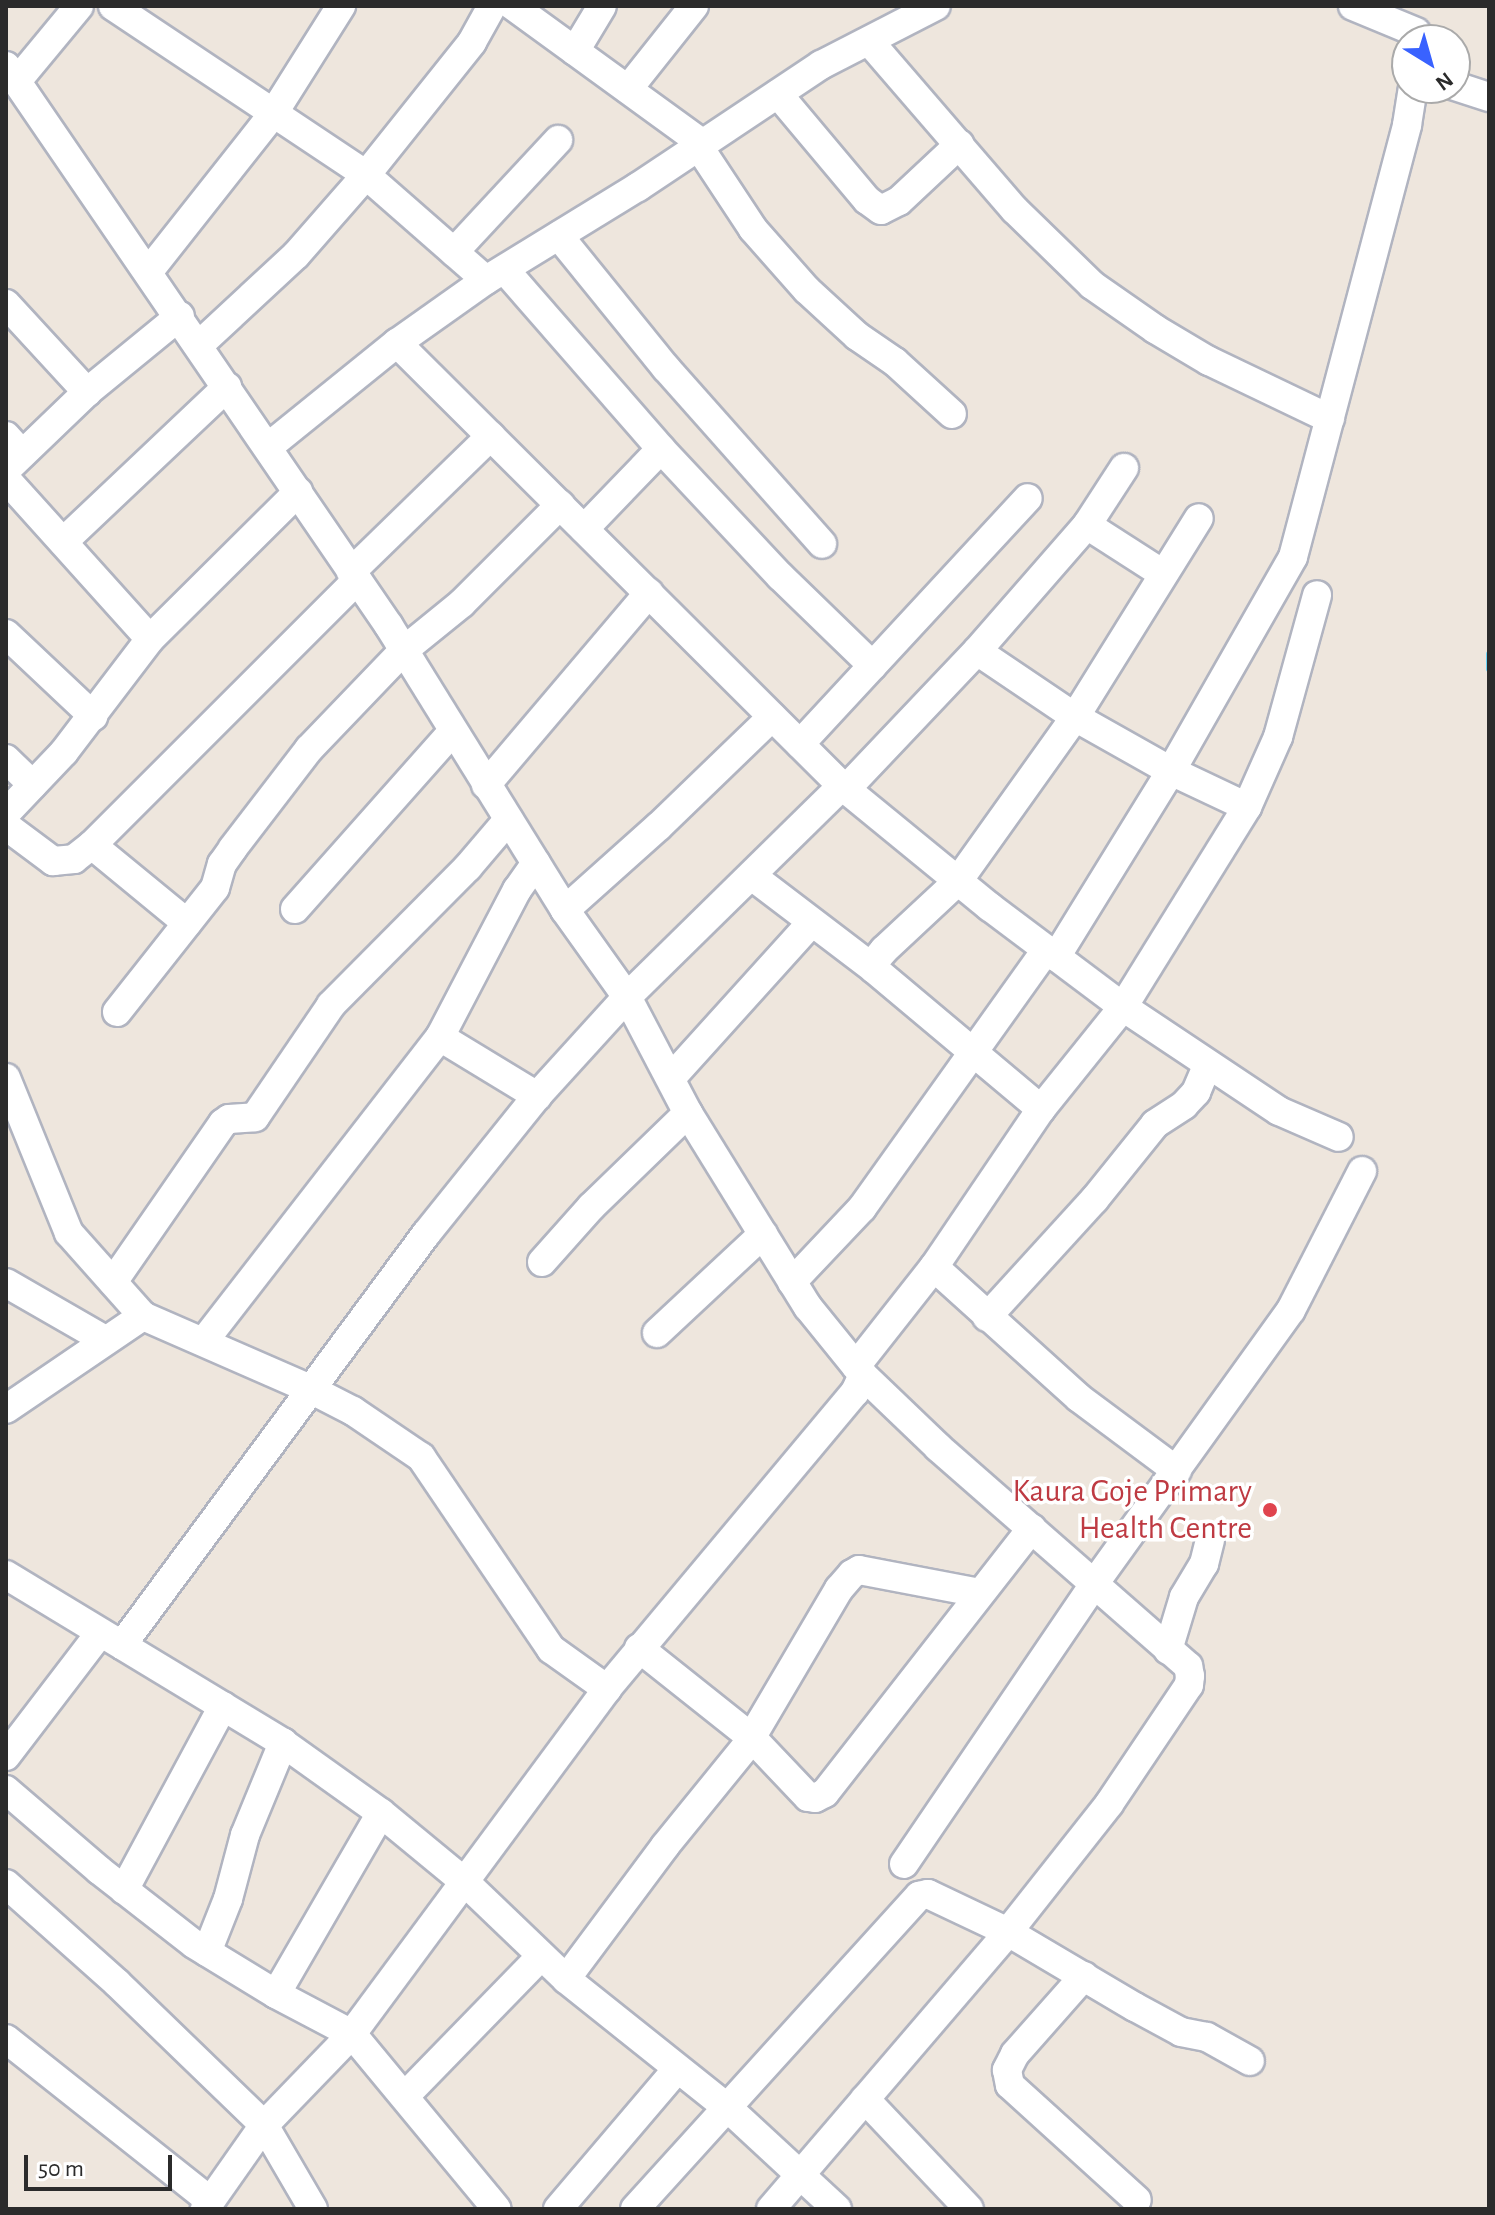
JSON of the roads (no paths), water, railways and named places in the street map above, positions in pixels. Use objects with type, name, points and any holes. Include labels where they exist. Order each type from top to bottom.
[{"type":"street","points":[[79,6],[11,74],[268,447],[403,651],[565,910],[627,997],[688,1113],[808,1307],[860,1370],[1188,1666],[1189,1685],[1109,1804],[1008,1932],[771,2209]]},
{"type":"street","points":[[113,6],[366,175],[454,252],[496,275],[780,576],[873,666]]},
{"type":"street","points":[[199,345],[296,255],[366,175],[472,42],[492,6]]},
{"type":"street","points":[[513,6],[701,145],[753,229],[807,290],[857,336],[895,362],[952,414]]},
{"type":"street","points":[[575,51],[602,6]]},
{"type":"street","points":[[628,89],[694,6]]},
{"type":"street","points":[[268,447],[397,343],[496,275],[821,65],[934,6]]},
{"type":"street","points":[[1353,6],[1411,24]]},
{"type":"street","points":[[149,271],[273,114],[329,10]]},
{"type":"street","points":[[869,41],[1015,210],[1092,285],[1155,329],[1209,361],[1330,419]]},
{"type":"street","points":[[778,94],[867,200],[881,210],[899,201],[960,144]]},
{"type":"street","points":[[792,1282],[862,1208],[974,1051],[1051,953],[1171,771],[1293,557],[1410,104]]},
{"type":"street","points":[[454,252],[558,140]]},
{"type":"street","points":[[559,236],[666,368],[822,544]]},
{"type":"street","points":[[6,304],[87,392]]},
{"type":"street","points":[[11,453],[180,316]]},
{"type":"street","points":[[397,343],[844,788],[958,881],[1123,1007],[1279,1111],[1339,1137]]},
{"type":"street","points":[[63,542],[227,387]]},
{"type":"street","points":[[6,826],[53,861],[74,859],[92,845],[491,436]]},
{"type":"street","points":[[584,529],[661,449]]},
{"type":"street","points":[[6,1756],[111,1639],[312,1390],[426,1234],[537,1096],[627,997],[844,788],[977,651],[1087,525],[1124,468]]},
{"type":"street","points":[[6,479],[150,639]]},
{"type":"street","points":[[6,813],[93,716],[150,639],[298,492]]},
{"type":"street","points":[[800,744],[1028,498]]},
{"type":"street","points":[[117,1012],[215,888],[222,864],[309,749],[403,651],[462,603],[560,505]]},
{"type":"street","points":[[874,969],[874,962],[884,950],[958,881],[1075,717],[1199,518]]},
{"type":"street","points":[[1087,525],[1163,574]]},
{"type":"street","points":[[486,785],[649,593]]},
{"type":"street","points":[[6,2039],[207,2204],[264,2125],[352,2034],[639,1648],[855,1392],[860,1370],[1041,1109],[1123,1007],[1247,807],[1278,737],[1317,595]]},
{"type":"street","points":[[6,634],[93,716]]},
{"type":"street","points":[[977,651],[1075,717],[1171,771],[1247,807]]},
{"type":"street","points":[[565,910],[659,826],[772,717]]},
{"type":"street","points":[[295,909],[453,731]]},
{"type":"street","points":[[6,759],[33,785]]},
{"type":"street","points":[[113,1282],[223,1123],[229,1119],[255,1117],[331,1005],[468,867],[508,820]]},
{"type":"street","points":[[92,845],[187,923]]},
{"type":"street","points":[[204,1341],[440,1037],[517,890],[536,863]]},
{"type":"street","points":[[752,876],[874,969],[1041,1109]]},
{"type":"street","points":[[671,1078],[812,922]]},
{"type":"street","points":[[440,1037],[537,1096]]},
{"type":"street","points":[[987,1317],[1094,1200],[1155,1124],[1184,1105],[1196,1092],[1208,1064]]},
{"type":"street","points":[[6,1079],[69,1233],[143,1316],[312,1390],[353,1411],[421,1457],[551,1649],[607,1689]]},
{"type":"street","points":[[542,1262],[591,1207],[688,1113]]},
{"type":"street","points":[[904,1864],[1094,1584],[1291,1310],[1362,1171]]},
{"type":"street","points":[[657,1333],[763,1234]]},
{"type":"street","points":[[934,1267],[1079,1398],[1177,1471]]},
{"type":"street","points":[[6,1283],[105,1340]]},
{"type":"street","points":[[6,1409],[143,1316]]},
{"type":"street","points":[[639,1648],[752,1738],[808,1797],[825,1793],[1032,1528]]},
{"type":"street","points":[[1168,1650],[1184,1597],[1204,1564],[1210,1540]]},
{"type":"street","points":[[566,1979],[665,1846],[752,1738],[839,1589],[852,1574],[859,1570],[980,1593]]},
{"type":"street","points":[[6,1575],[283,1743],[381,1813],[466,1883],[566,1979],[729,2109],[837,2209]]},
{"type":"street","points":[[124,1890],[223,1706]]},
{"type":"street","points":[[207,1952],[228,1899],[245,1835],[283,1743]]},
{"type":"street","points":[[6,1790],[124,1890],[207,1952],[276,1994],[352,2034],[497,2209]]},
{"type":"street","points":[[276,1994],[381,1813]]},
{"type":"street","points":[[6,1884],[108,1974],[264,2125],[313,2209]]},
{"type":"street","points":[[635,2209],[729,2109],[919,1896],[928,1894],[1008,1932],[1181,2032],[1207,2037],[1250,2061]]},
{"type":"street","points":[[405,2096],[541,1956]]},
{"type":"street","points":[[1084,1976],[1015,2054],[1007,2070],[1010,2085],[1137,2200]]},
{"type":"street","points":[[558,2209],[677,2069]]},
{"type":"street","points":[[865,2099],[969,2209]]},
{"type":"waterway","points":[[1489,654],[1489,669]]},
{"type":"place","name":"Kaura Goje Primary Health Centre","points":[[1270,1510]]}]
